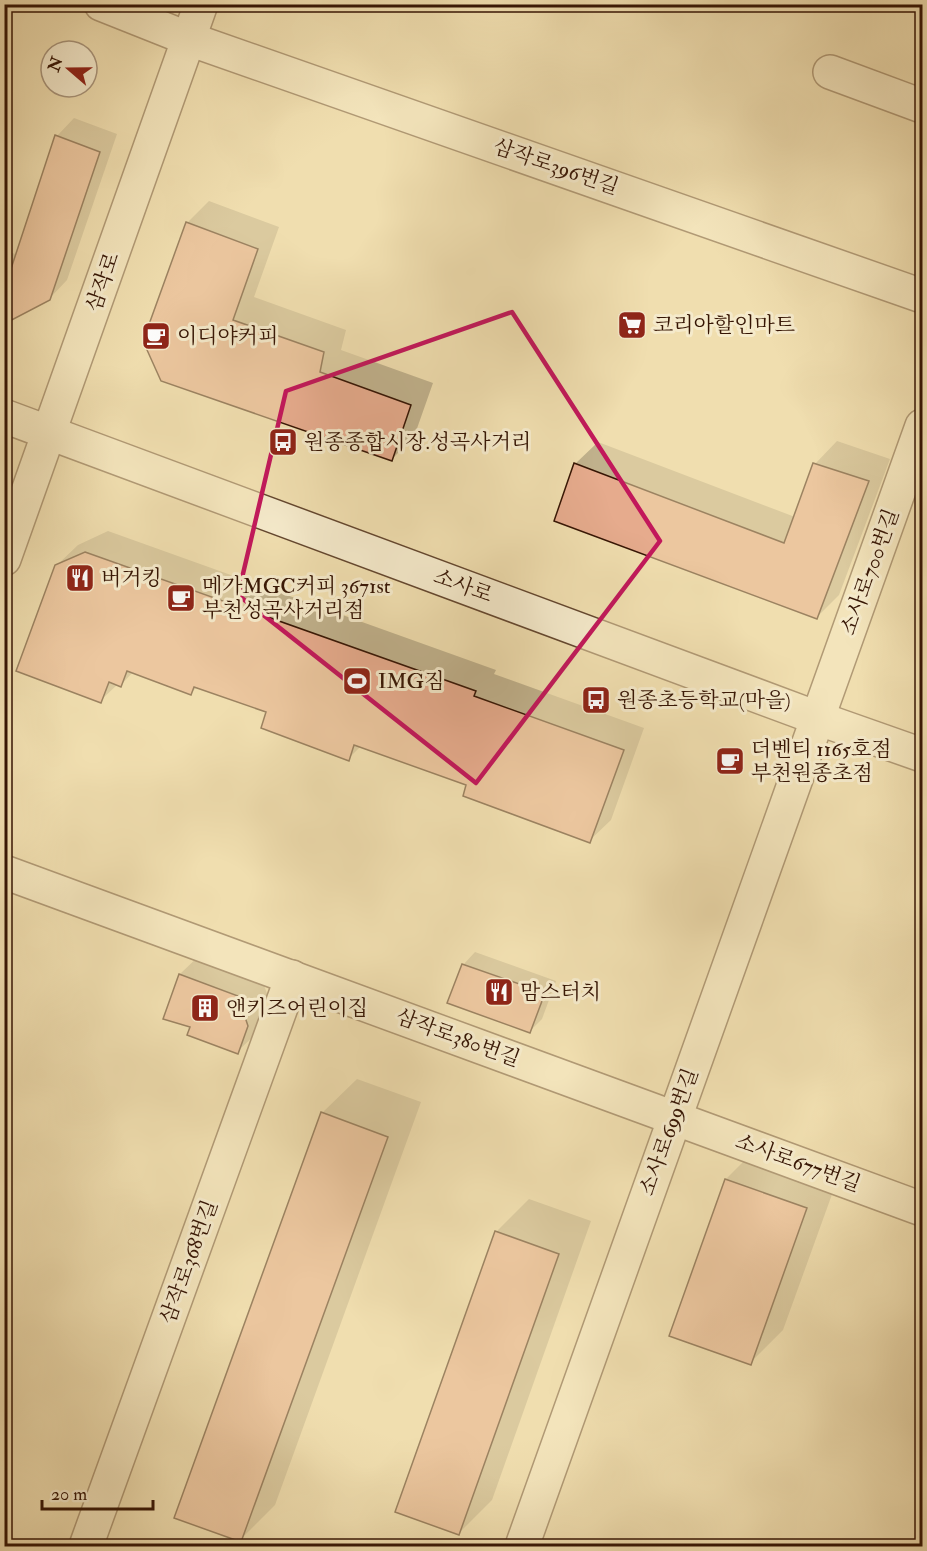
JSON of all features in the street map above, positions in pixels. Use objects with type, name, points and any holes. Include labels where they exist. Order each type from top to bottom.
[{"type":"street","name":"삼작로396번길","points":[[101,4],[189,39],[922,296]]},
{"type":"street","name":"삼작로","points":[[4,559],[201,4]]},
{"type":"street","points":[[830,72],[922,106]]},
{"type":"street","name":"소사로","points":[[4,416],[922,755]]},
{"type":"street","name":"소사로700번길","points":[[817,718],[922,426]]},
{"type":"street","name":"소사로699번길","points":[[522,1546],[817,718]]},
{"type":"street","name":"삼작로380번길","points":[[4,872],[674,1117]]},
{"type":"street","name":"삼작로368번길","points":[[86,1546],[292,977]]},
{"type":"street","name":"소사로677번길","points":[[674,1117],[922,1209]]},
{"type":"highlighted area","points":[[512,312],[660,541],[476,783],[238,595],[286,391]]},
{"type":"building","points":[[55,135],[100,152],[50,300],[4,324],[4,290]]},
{"type":"building","points":[[186,222],[258,249],[233,320],[324,352],[320,372],[411,405],[392,461],[161,381],[143,341]]},
{"type":"building","points":[[574,463],[784,543],[813,463],[869,481],[817,619],[554,521]]},
{"type":"building","points":[[85,552],[476,691],[474,696],[624,750],[590,843],[463,796],[466,785],[354,745],[349,761],[261,728],[266,712],[194,687],[191,695],[127,671],[121,687],[109,682],[101,703],[16,671],[55,565]]},
{"type":"building","points":[[462,964],[545,993],[530,1033],[447,1003]]},
{"type":"building","name":"앤키즈어린이집","points":[[179,974],[238,996],[248,1026],[238,1054],[187,1035],[190,1027],[163,1019]]},
{"type":"building","points":[[321,1112],[388,1137],[241,1542],[174,1518]]},
{"type":"building","points":[[725,1179],[807,1208],[751,1365],[669,1336]]},
{"type":"building","points":[[495,1231],[559,1254],[459,1535],[395,1512]]},
{"type":"place","name":"코리아할인마트","points":[[632,325]]},
{"type":"place","name":"이디야커피","points":[[156,336]]},
{"type":"place","name":"원종종합시장.성곡사거리","points":[[283,442]]},
{"type":"place","name":"버거킹","points":[[80,578]]},
{"type":"place","name":"메가MGC커피 3671st 부천성곡사거리점","points":[[181,598]]},
{"type":"place","name":"IMG짐","points":[[357,681]]},
{"type":"place","name":"원종초등학교(마을)","points":[[596,700]]},
{"type":"place","name":"더벤티 1165호점 부천원종초점","points":[[730,761]]},
{"type":"place","name":"맘스터치","points":[[499,992]]},
{"type":"place","name":"앤키즈어린이집","points":[[205,1008]]}]
